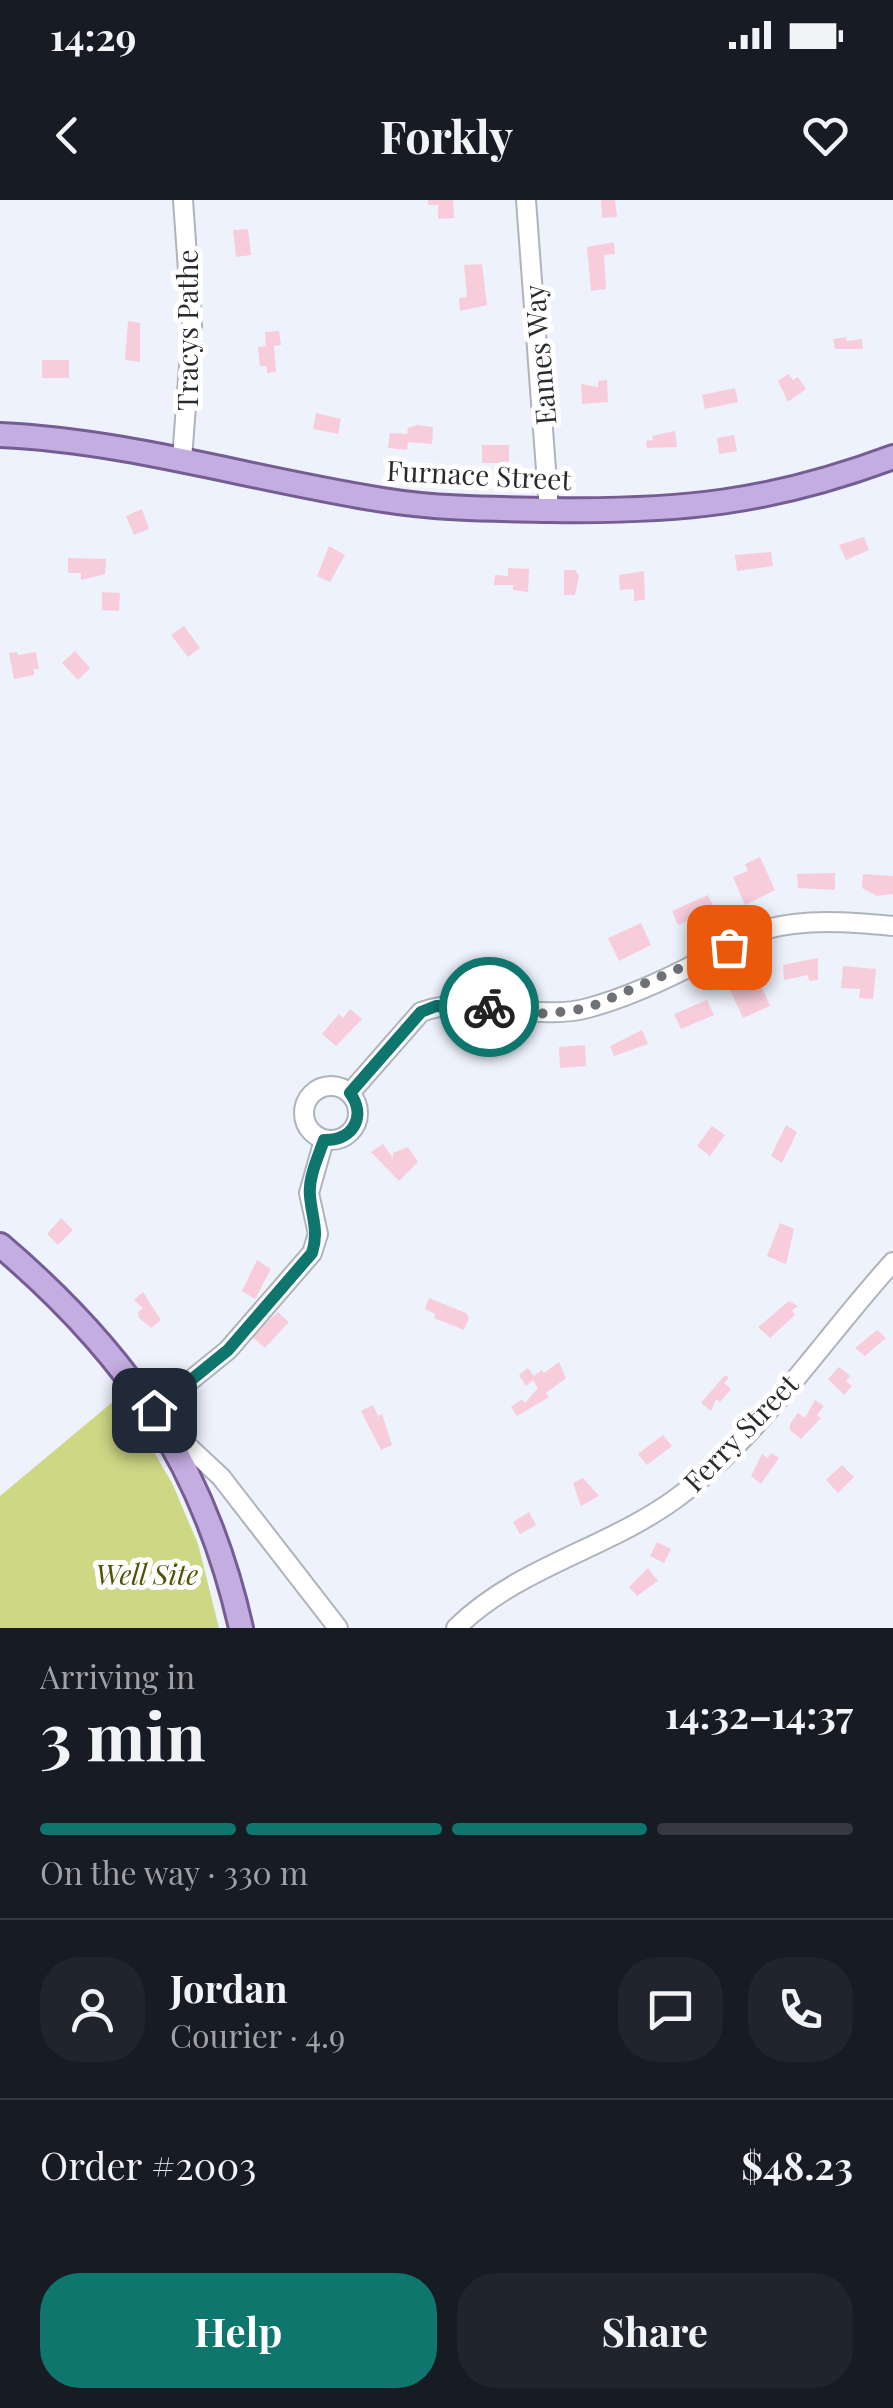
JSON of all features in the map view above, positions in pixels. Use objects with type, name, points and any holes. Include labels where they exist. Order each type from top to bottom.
[{"type":"main road","name":"Furnace Street","points":[[0,435],[90,442],[395,502],[549,510],[654,510],[725,504],[815,484],[893,457]]},
{"type":"main road","points":[[0,1245],[94,1334],[158,1416],[208,1517],[241,1628]]},
{"type":"street","name":"Tracys Pathe","points":[[182,459],[192,326],[183,200]]},
{"type":"street","name":"Eames Way","points":[[526,200],[549,510]]},
{"type":"street","points":[[350,1093],[421,1012],[436,1006],[546,1014],[588,1008],[696,964],[762,930],[827,922],[893,926]]},
{"type":"street","points":[[330,1085],[350,1093],[357,1105],[355,1126],[345,1136],[324,1140],[312,1133],[304,1121],[306,1100],[316,1089],[330,1085]]},
{"type":"street","points":[[324,1140],[309,1193],[318,1234],[312,1253],[228,1350],[158,1416],[221,1476],[338,1628]]},
{"type":"street","name":"Ferry Street","points":[[456,1628],[509,1587],[639,1523],[695,1484],[750,1428],[893,1262]]},
{"type":"green space","name":"Well Site","points":[[121,1395],[173,1485],[198,1544],[219,1628],[0,1628],[0,1496]]},
{"type":"building","points":[[428,200],[453,200],[454,218],[438,219],[438,205],[428,205]]},
{"type":"building","points":[[601,200],[615,200],[617,217],[602,218]]},
{"type":"building","points":[[248,229],[251,255],[236,257],[233,230]]},
{"type":"building","points":[[614,242],[615,254],[604,255],[606,289],[591,291],[587,247]]},
{"type":"building","points":[[482,264],[487,305],[460,311],[459,298],[467,297],[464,265]]},
{"type":"building","points":[[128,321],[140,323],[140,362],[125,360]]},
{"type":"building","points":[[279,331],[281,345],[274,346],[276,372],[267,373],[267,366],[260,366],[258,347],[266,346],[265,332]]},
{"type":"building","points":[[846,337],[847,341],[862,339],[863,349],[835,349],[833,339]]},
{"type":"building","points":[[42,360],[69,360],[69,378],[42,378]]},
{"type":"building","points":[[788,374],[793,380],[798,377],[806,389],[788,402],[778,381]]},
{"type":"building","points":[[607,380],[608,402],[582,404],[581,384],[598,387],[598,381]]},
{"type":"building","points":[[735,388],[738,402],[705,409],[702,395]]},
{"type":"building","points":[[316,413],[341,419],[338,434],[313,429]]},
{"type":"building","points":[[433,427],[432,444],[408,442],[407,450],[388,448],[390,433],[407,434],[408,428]]},
{"type":"building","points":[[675,431],[677,447],[647,448],[646,441],[653,440],[652,436]]},
{"type":"building","points":[[734,435],[737,451],[719,454],[717,438]]},
{"type":"building","points":[[482,445],[509,445],[509,463],[482,463]]},
{"type":"building","points":[[142,509],[149,529],[134,535],[126,516]]},
{"type":"building","points":[[864,537],[869,550],[846,560],[839,545]]},
{"type":"building","points":[[329,546],[345,555],[330,582],[317,576]]},
{"type":"building","points":[[771,552],[773,566],[737,571],[735,555]]},
{"type":"building","points":[[68,558],[106,559],[105,574],[81,580],[81,573],[68,573]]},
{"type":"building","points":[[508,568],[529,569],[528,592],[513,590],[513,585],[494,585],[495,575],[508,576]]},
{"type":"building","points":[[564,570],[575,570],[579,576],[575,595],[564,595]]},
{"type":"building","points":[[644,571],[645,600],[634,601],[634,589],[620,590],[619,575]]},
{"type":"building","points":[[102,592],[120,593],[119,611],[102,610]]},
{"type":"building","points":[[184,626],[200,648],[188,657],[171,635]]},
{"type":"building","points":[[75,651],[90,668],[78,680],[62,663]]},
{"type":"building","points":[[36,652],[39,669],[34,669],[34,675],[14,679],[9,653]]},
{"type":"building","points":[[760,857],[775,890],[745,905],[733,877],[748,871],[745,864]]},
{"type":"building","points":[[835,873],[835,890],[798,888],[797,874]]},
{"type":"building","points":[[863,874],[893,876],[893,894],[877,896],[862,888]]},
{"type":"building","points":[[708,895],[715,910],[678,925],[672,911]]},
{"type":"building","points":[[641,923],[651,945],[619,961],[608,938]]},
{"type":"building","points":[[818,958],[818,980],[809,981],[808,975],[784,980],[783,965]]},
{"type":"building","points":[[843,966],[876,969],[873,999],[859,998],[860,989],[841,988]]},
{"type":"building","points":[[757,976],[770,1006],[743,1018],[729,988]]},
{"type":"building","points":[[707,1000],[714,1015],[681,1029],[674,1014]]},
{"type":"building","points":[[350,1009],[362,1019],[336,1046],[322,1034],[339,1014],[343,1018]]},
{"type":"building","points":[[642,1030],[648,1044],[614,1056],[610,1046]]},
{"type":"building","points":[[585,1045],[586,1066],[560,1068],[559,1047]]},
{"type":"building","points":[[786,1125],[797,1132],[782,1163],[771,1156]]},
{"type":"building","points":[[712,1126],[725,1135],[710,1156],[697,1146]]},
{"type":"building","points":[[383,1144],[393,1158],[393,1153],[408,1147],[418,1162],[399,1181],[371,1152]]},
{"type":"building","points":[[61,1218],[73,1230],[58,1245],[47,1234]]},
{"type":"building","points":[[780,1223],[794,1229],[786,1264],[767,1256]]},
{"type":"building","points":[[257,1260],[271,1269],[255,1299],[242,1291]]},
{"type":"building","points":[[143,1292],[161,1320],[151,1328],[139,1318],[138,1312],[143,1308],[134,1300]]},
{"type":"building","points":[[429,1298],[466,1313],[469,1318],[464,1330],[434,1318],[435,1314],[425,1309]]},
{"type":"building","points":[[789,1301],[798,1306],[792,1310],[795,1315],[770,1338],[758,1327]]},
{"type":"building","points":[[278,1312],[289,1322],[265,1348],[251,1336]]},
{"type":"building","points":[[877,1330],[886,1338],[865,1356],[855,1348]]},
{"type":"building","points":[[559,1362],[566,1378],[546,1393],[549,1397],[517,1416],[511,1407],[522,1399],[525,1403],[538,1388],[533,1380],[526,1386],[519,1375],[528,1368],[534,1376],[542,1370],[544,1373]]},
{"type":"building","points":[[839,1367],[850,1376],[846,1381],[852,1386],[844,1395],[828,1379]]},
{"type":"building","points":[[725,1375],[729,1378],[724,1383],[731,1389],[720,1402],[716,1399],[711,1411],[701,1403]]},
{"type":"building","points":[[815,1400],[824,1406],[817,1415],[821,1418],[801,1439],[790,1430],[790,1424],[798,1413],[805,1418]]},
{"type":"building","points":[[373,1405],[378,1416],[382,1414],[392,1445],[381,1450],[361,1411]]},
{"type":"building","points":[[663,1435],[672,1446],[647,1465],[638,1454]]},
{"type":"building","points":[[771,1453],[779,1458],[761,1484],[751,1476],[762,1454],[767,1458]]},
{"type":"building","points":[[842,1465],[854,1477],[838,1493],[826,1480]]},
{"type":"building","points":[[583,1478],[599,1496],[581,1506],[573,1483]]},
{"type":"building","points":[[529,1512],[536,1525],[520,1534],[513,1522]]},
{"type":"building","points":[[657,1542],[671,1549],[664,1563],[650,1556]]},
{"type":"building","points":[[648,1568],[658,1581],[637,1596],[629,1587]]},
{"type":"way so far","points":[[489,1007],[546,1014],[588,1008],[729,947]]},
{"type":"route","points":[[154,1410],[228,1350],[312,1253],[318,1234],[309,1193],[314,1168],[324,1140],[345,1136],[355,1126],[357,1105],[350,1093],[421,1012],[436,1006],[489,1007]]}]
